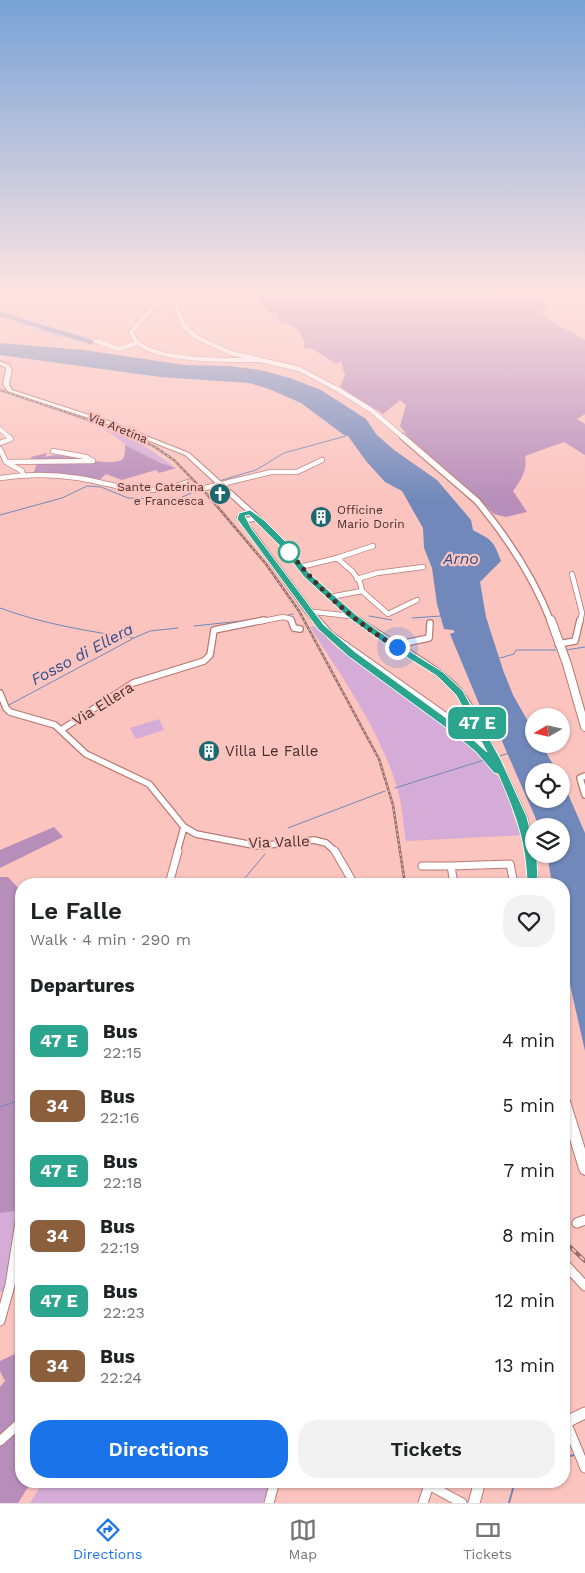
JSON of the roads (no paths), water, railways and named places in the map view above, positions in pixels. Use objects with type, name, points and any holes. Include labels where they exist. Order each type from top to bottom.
[{"type":"main road","points":[[269,362],[299,369],[339,390],[371,410],[464,489],[491,517],[544,604],[585,727]]},
{"type":"main road","name":"Via Aretina","points":[[0,363],[7,366],[9,370],[6,384],[10,391],[109,423],[156,444],[187,454],[244,506],[252,517]]},
{"type":"main road","points":[[244,506],[242,517],[248,530],[313,618],[351,654],[446,723],[483,753],[508,784]]},
{"type":"main road","points":[[242,517],[252,517],[247,527],[248,530]]},
{"type":"main road","points":[[337,640],[462,728],[485,750],[502,772],[522,817],[532,858],[533,878]]},
{"type":"main road","points":[[570,1138],[585,1169]]},
{"type":"street","points":[[0,429],[11,439],[0,443]]},
{"type":"street","points":[[0,449],[6,462],[22,471],[23,474]]},
{"type":"street","points":[[6,462],[93,461],[88,457],[70,456],[53,451]]},
{"type":"street","points":[[205,488],[224,488],[271,472],[297,472],[322,460]]},
{"type":"street","points":[[0,478],[23,474],[87,480],[144,492],[161,491],[188,482]]},
{"type":"street","points":[[216,498],[224,488]]},
{"type":"street","points":[[252,517],[262,521],[300,567],[352,616],[445,678],[465,700],[502,772]]},
{"type":"street","points":[[300,567],[337,558],[373,546]]},
{"type":"street","points":[[293,557],[302,563],[310,564]]},
{"type":"street","points":[[337,558],[344,561],[357,579],[362,591],[388,614],[417,600]]},
{"type":"street","points":[[357,579],[377,573],[423,567]]},
{"type":"street","points":[[558,644],[575,641],[582,613],[572,574]]},
{"type":"street","points":[[330,597],[362,591]]},
{"type":"street","points":[[315,612],[352,616]]},
{"type":"street","name":"Via Ellera","points":[[184,827],[149,784],[86,754],[61,730],[133,683],[204,661],[210,655],[214,630],[283,617],[290,619],[294,628],[300,629]]},
{"type":"street","points":[[397,647],[402,644],[429,638],[430,623]]},
{"type":"street","points":[[0,693],[5,707],[17,715],[47,721],[61,730]]},
{"type":"street","points":[[446,723],[462,728],[472,726],[473,715]]},
{"type":"street","points":[[585,776],[580,778],[585,795]]},
{"type":"street","points":[[170,878],[184,827]]},
{"type":"street","name":"Via Valle","points":[[184,827],[203,836],[258,846],[314,840],[326,843],[336,852],[351,878]]},
{"type":"street","points":[[422,866],[510,864],[513,878]]},
{"type":"street","points":[[451,866],[453,878]]},
{"type":"street","points":[[0,1321],[11,1278],[15,1249]]},
{"type":"street","points":[[570,1270],[585,1286]]},
{"type":"street","points":[[570,1424],[585,1413]]},
{"type":"street","points":[[0,1441],[15,1427]]},
{"type":"street","points":[[570,1433],[585,1467]]},
{"type":"street","points":[[269,1503],[273,1488]]},
{"type":"street","points":[[423,1503],[428,1488]]},
{"type":"street","points":[[433,1488],[462,1503]]},
{"type":"street","points":[[474,1503],[478,1488]]},
{"type":"water","name":"Arno","points":[[52,362],[166,362],[185,365],[228,366],[260,370],[290,378],[321,390],[366,419],[376,434],[394,450],[437,480],[471,520],[473,530],[492,542],[501,561],[480,582],[486,617],[503,670],[513,695],[525,716],[525,753],[546,753],[552,763],[525,763],[525,794],[498,732],[480,706],[450,634],[455,632],[444,629],[437,604],[432,568],[424,548],[423,528],[402,491],[385,482],[366,461],[348,436],[301,403],[269,389],[249,383],[160,377]]},
{"type":"water","name":"Arno","points":[[570,799],[585,833],[585,1051],[570,985],[570,878],[551,878],[548,863],[570,863],[570,818],[536,818],[531,808],[570,808]]},
{"type":"waterway","points":[[219,481],[256,470],[284,453],[346,436]]},
{"type":"waterway","points":[[0,515],[62,498],[87,486],[101,487],[128,498],[153,499],[180,498],[216,482]]},
{"type":"waterway","points":[[0,608],[49,623],[133,638]]},
{"type":"waterway","name":"Fosso di Ellera","points":[[285,616],[293,614]]},
{"type":"waterway","name":"Fosso di Ellera","points":[[369,616],[392,620]]},
{"type":"waterway","name":"Fosso di Ellera","points":[[412,618],[441,616]]},
{"type":"waterway","name":"Fosso di Ellera","points":[[194,626],[251,620]]},
{"type":"waterway","name":"Fosso di Ellera","points":[[7,706],[134,638],[150,631],[178,628]]},
{"type":"waterway","points":[[566,650],[585,647]]},
{"type":"waterway","points":[[500,658],[514,654],[516,650],[556,650]]},
{"type":"waterway","points":[[500,756],[509,753]]},
{"type":"waterway","points":[[395,788],[484,760]]},
{"type":"waterway","points":[[288,828],[385,791]]},
{"type":"waterway","points":[[245,878],[265,854]]},
{"type":"waterway","points":[[0,1107],[15,1102]]},
{"type":"waterway","points":[[570,1456],[575,1455]]},
{"type":"waterway","points":[[509,1503],[513,1488]]},
{"type":"railway","points":[[0,390],[122,431],[155,447],[174,460],[205,492],[266,564],[299,611],[379,759],[393,805],[404,878]]},
{"type":"railway","points":[[570,1247],[585,1261]]},
{"type":"place","name":"Sante Caterina e Francesca","points":[[220,494]]},
{"type":"place","name":"Officine Mario Dorin","points":[[321,517]]},
{"type":"place","name":"Villa Le Falle","points":[[209,751]]}]
